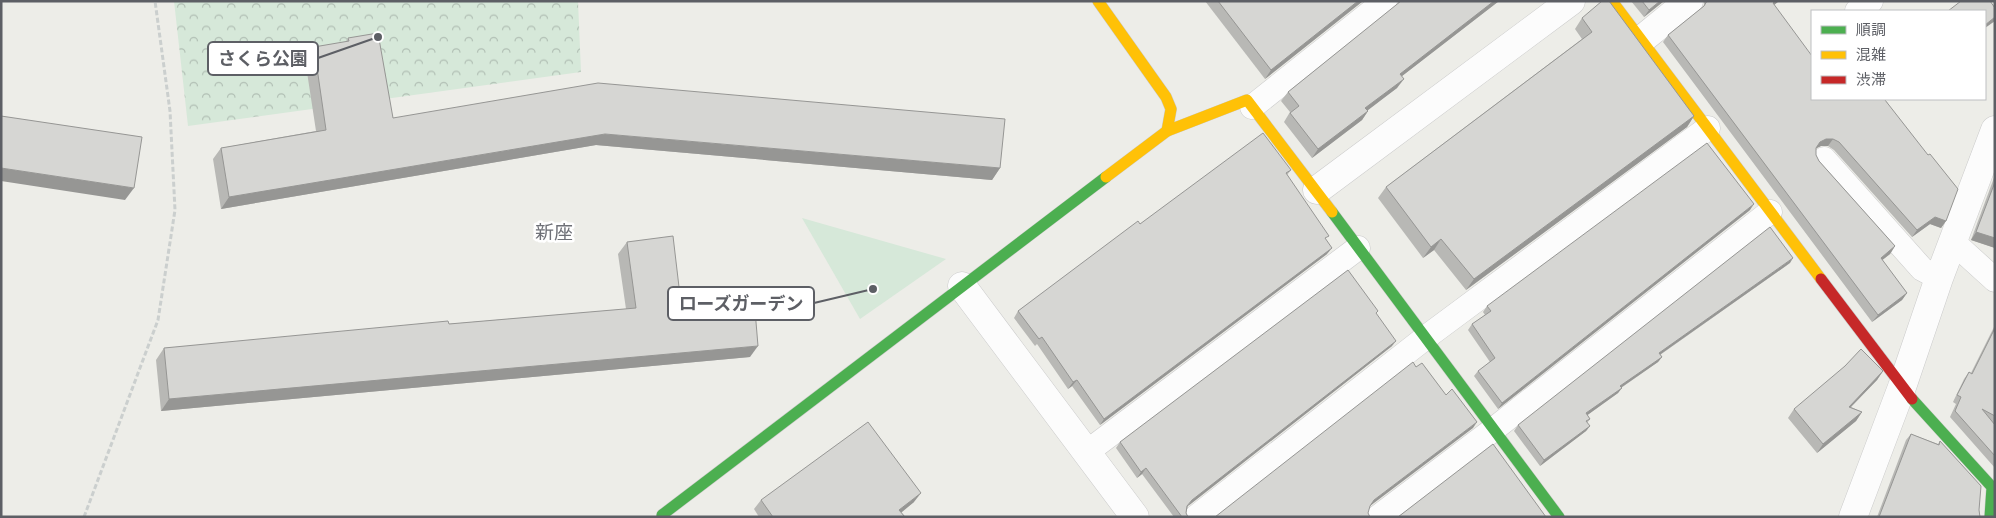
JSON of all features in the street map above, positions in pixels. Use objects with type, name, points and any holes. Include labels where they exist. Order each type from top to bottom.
[{"type":"street","points":[[1098,1],[1166,97],[1171,109],[1167,131]]},
{"type":"street","points":[[1317,190],[1571,1]]},
{"type":"street","points":[[1612,1],[1902,387],[1992,487],[1990,517]]},
{"type":"street","points":[[1641,40],[1690,1]]},
{"type":"street","points":[[662,517],[662,515],[1167,131],[1247,100],[1317,190],[1358,248],[1559,517]]},
{"type":"street","points":[[1853,517],[1902,387],[1938,278],[1995,130]]},
{"type":"street","points":[[962,286],[1136,517]]},
{"type":"lane","points":[[1252,107],[1385,1]]},
{"type":"lane","points":[[1859,10],[1870,1]]},
{"type":"lane","points":[[1196,517],[1425,338],[1708,128]]},
{"type":"lane","points":[[1824,159],[1922,269],[1938,278]]},
{"type":"lane","points":[[1378,517],[1494,429],[1770,212]]},
{"type":"lane","points":[[1953,242],[1995,280]]},
{"type":"lane","points":[[1086,452],[1358,248]]},
{"type":"path","points":[[84,517],[158,320],[175,210],[170,111],[155,1]]},
{"type":"green space","points":[[174,1],[578,1],[581,72],[188,126]]},
{"type":"green space","points":[[802,218],[946,259],[860,319]]},
{"type":"building","points":[[1218,1],[1358,1],[1271,70]]},
{"type":"building","points":[[1401,1],[1494,1],[1400,74],[1404,79],[1365,108],[1368,111],[1318,149],[1290,113],[1299,106],[1288,92]]},
{"type":"building","points":[[1602,1],[1609,1],[1694,116],[1474,279],[1441,239],[1431,247],[1386,187],[1592,32],[1582,18]]},
{"type":"building","points":[[1642,1],[1660,1],[1649,10]]},
{"type":"building","points":[[1707,1],[1775,1],[1773,3],[1811,55],[1811,100],[1885,100],[1928,155],[1930,154],[1958,189],[1946,221],[1935,217],[1917,230],[1839,142],[1833,139],[1826,139],[1820,142],[1816,148],[1816,155],[1819,161],[1895,246],[1881,258],[1907,293],[1878,315],[1668,35],[1704,6]]},
{"type":"building","points":[[1961,1],[1990,1],[1995,8],[1995,17],[1986,24],[1986,10],[1949,10]]},
{"type":"building","points":[[378,33],[393,118],[598,83],[1005,119],[1000,168],[605,134],[229,197],[221,148],[326,130],[314,47],[349,41],[348,38]]},
{"type":"building","points":[[1,116],[142,137],[134,188],[1,168]]},
{"type":"building","points":[[1263,133],[1291,170],[1286,173],[1329,236],[1325,238],[1332,248],[1104,419],[1077,380],[1073,382],[1042,337],[1039,339],[1018,311],[1138,221],[1140,224]]},
{"type":"building","points":[[1707,143],[1754,204],[1502,403],[1478,371],[1495,358],[1472,324],[1491,311],[1487,306]]},
{"type":"building","points":[[1995,182],[1995,238],[1976,232]]},
{"type":"building","points":[[1770,227],[1793,258],[1659,353],[1662,357],[1620,386],[1622,388],[1586,413],[1590,419],[1586,421],[1590,426],[1544,460],[1518,425]]},
{"type":"building","points":[[673,236],[681,304],[754,298],[758,346],[169,399],[164,348],[448,321],[449,324],[636,308],[627,242]]},
{"type":"building","points":[[1348,270],[1378,311],[1376,313],[1396,341],[1192,500],[1187,506],[1186,513],[1188,517],[1182,517],[1146,468],[1141,472],[1120,442]]},
{"type":"building","points":[[1995,328],[1995,416],[1982,409],[1995,425],[1995,456],[1955,411],[1961,397],[1957,395],[1969,372],[1972,374]]},
{"type":"building","points":[[1861,349],[1883,371],[1849,407],[1862,412],[1823,444],[1794,409],[1845,366]]},
{"type":"building","points":[[1413,362],[1416,367],[1422,363],[1446,395],[1452,389],[1477,422],[1374,500],[1368,513],[1370,517],[1215,517]]},
{"type":"building","points":[[868,422],[921,493],[899,510],[905,517],[773,517],[761,500]]},
{"type":"building","points":[[1911,434],[1939,445],[1940,441],[1981,486],[1980,517],[1879,517]]},
{"type":"building","points":[[1493,444],[1546,517],[1398,517]]},
{"type":"traffic: fast","points":[[662,517],[662,515],[1106,177]]},
{"type":"traffic: fast","points":[[1332,212],[1559,517]]},
{"type":"traffic: fast","points":[[1912,399],[1992,487],[1990,517]]},
{"type":"traffic: slow","points":[[1098,1],[1166,97],[1171,109],[1167,131]]},
{"type":"traffic: slow","points":[[1612,1],[1821,279]]},
{"type":"traffic: slow","points":[[1106,177],[1167,131],[1247,100],[1332,212]]},
{"type":"traffic: jam","points":[[1821,279],[1912,399]]},
{"type":"place","name":"さくら公園","points":[[378,37]]},
{"type":"place","name":"ローズガーデン","points":[[873,289]]},
{"type":"district","name":"新座","points":[[554,232]]}]
